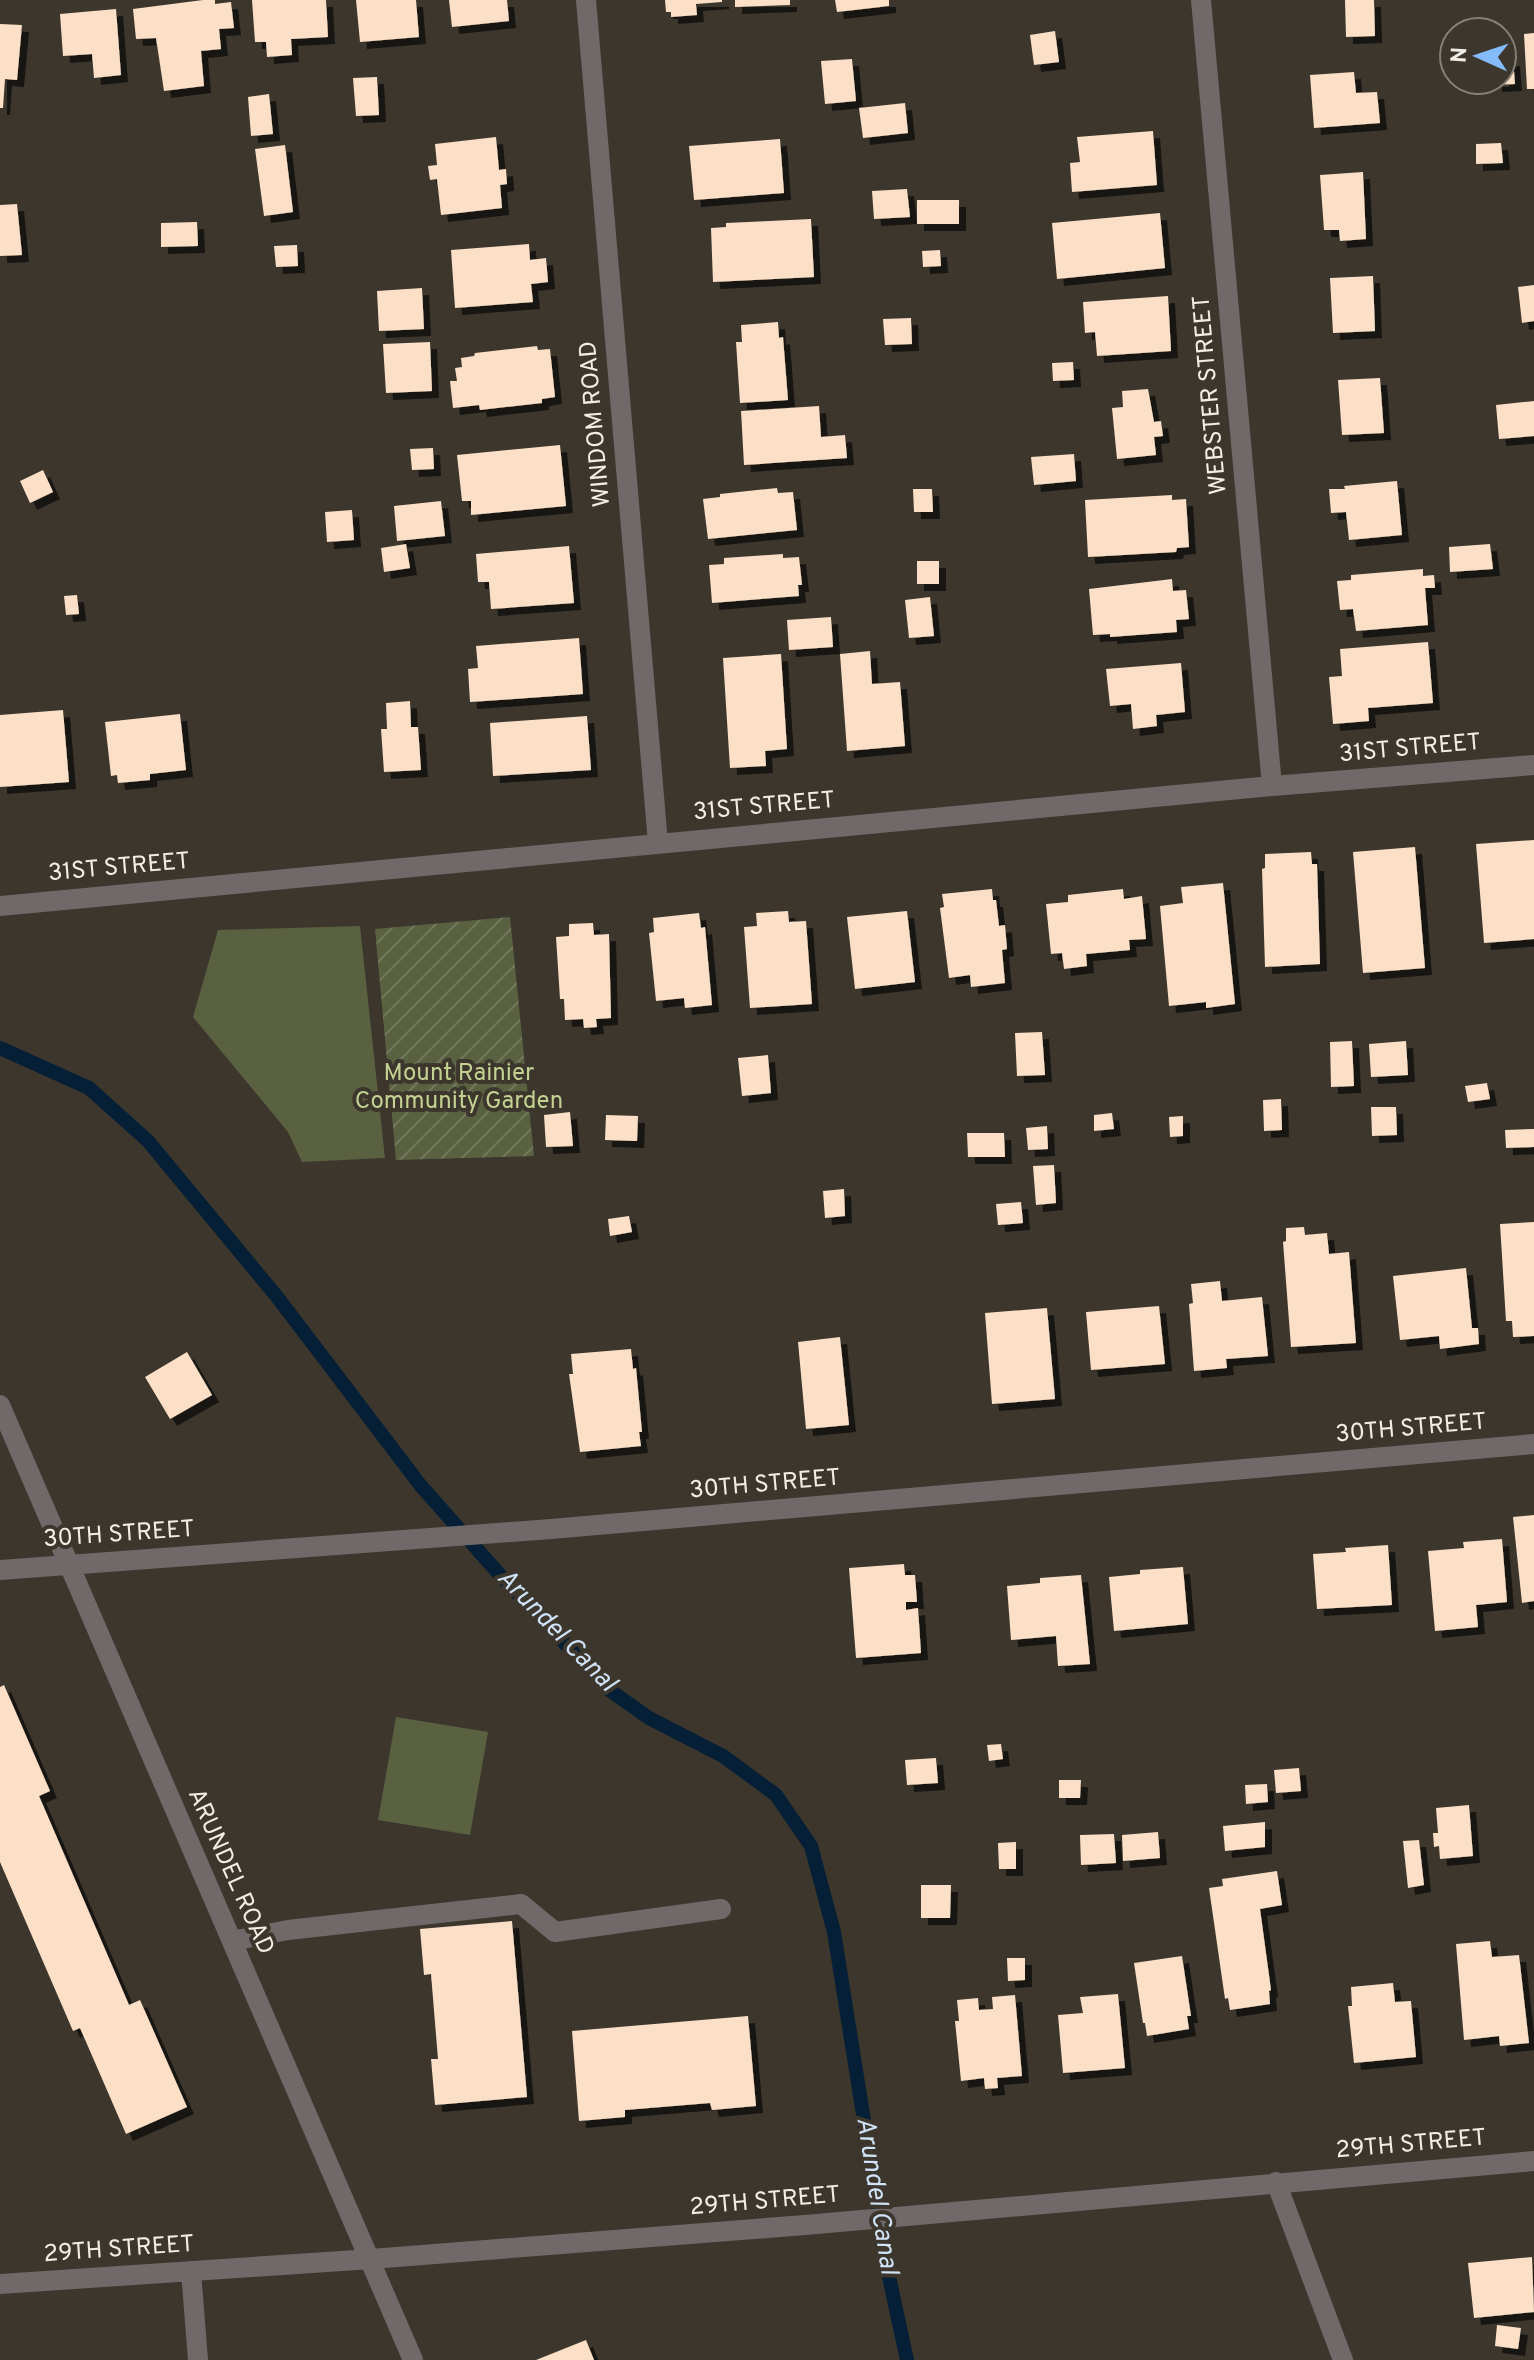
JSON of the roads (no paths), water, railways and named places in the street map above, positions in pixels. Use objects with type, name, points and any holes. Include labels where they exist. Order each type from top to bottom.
[{"type":"street","name":"WINDOM ROAD","points":[[586,0],[658,843]]},
{"type":"street","name":"WEBSTER STREET","points":[[1201,0],[1272,786]]},
{"type":"street","name":"31ST STREET","points":[[0,906],[1272,786],[1534,765]]},
{"type":"street","name":"ARUNDEL ROAD","points":[[0,1405],[413,2360]]},
{"type":"street","name":"30TH STREET","points":[[0,1570],[551,1529],[1534,1444]]},
{"type":"street","points":[[232,1941],[288,1930],[521,1904],[555,1932],[721,1909]]},
{"type":"street","name":"29TH STREET","points":[[0,2284],[805,2225],[1534,2161]]},
{"type":"street","points":[[1276,2182],[1343,2360]]},
{"type":"street","points":[[191,2271],[198,2360]]},
{"type":"waterway","name":"Arundel Canal","points":[[0,1048],[89,1088],[148,1141],[278,1298],[421,1486],[608,1689],[649,1718],[723,1756],[776,1795],[811,1846],[834,1932],[888,2272],[907,2360]]},
{"type":"park label","name":"Mount Rainier Community Garden","points":[[459,1088]]}]
